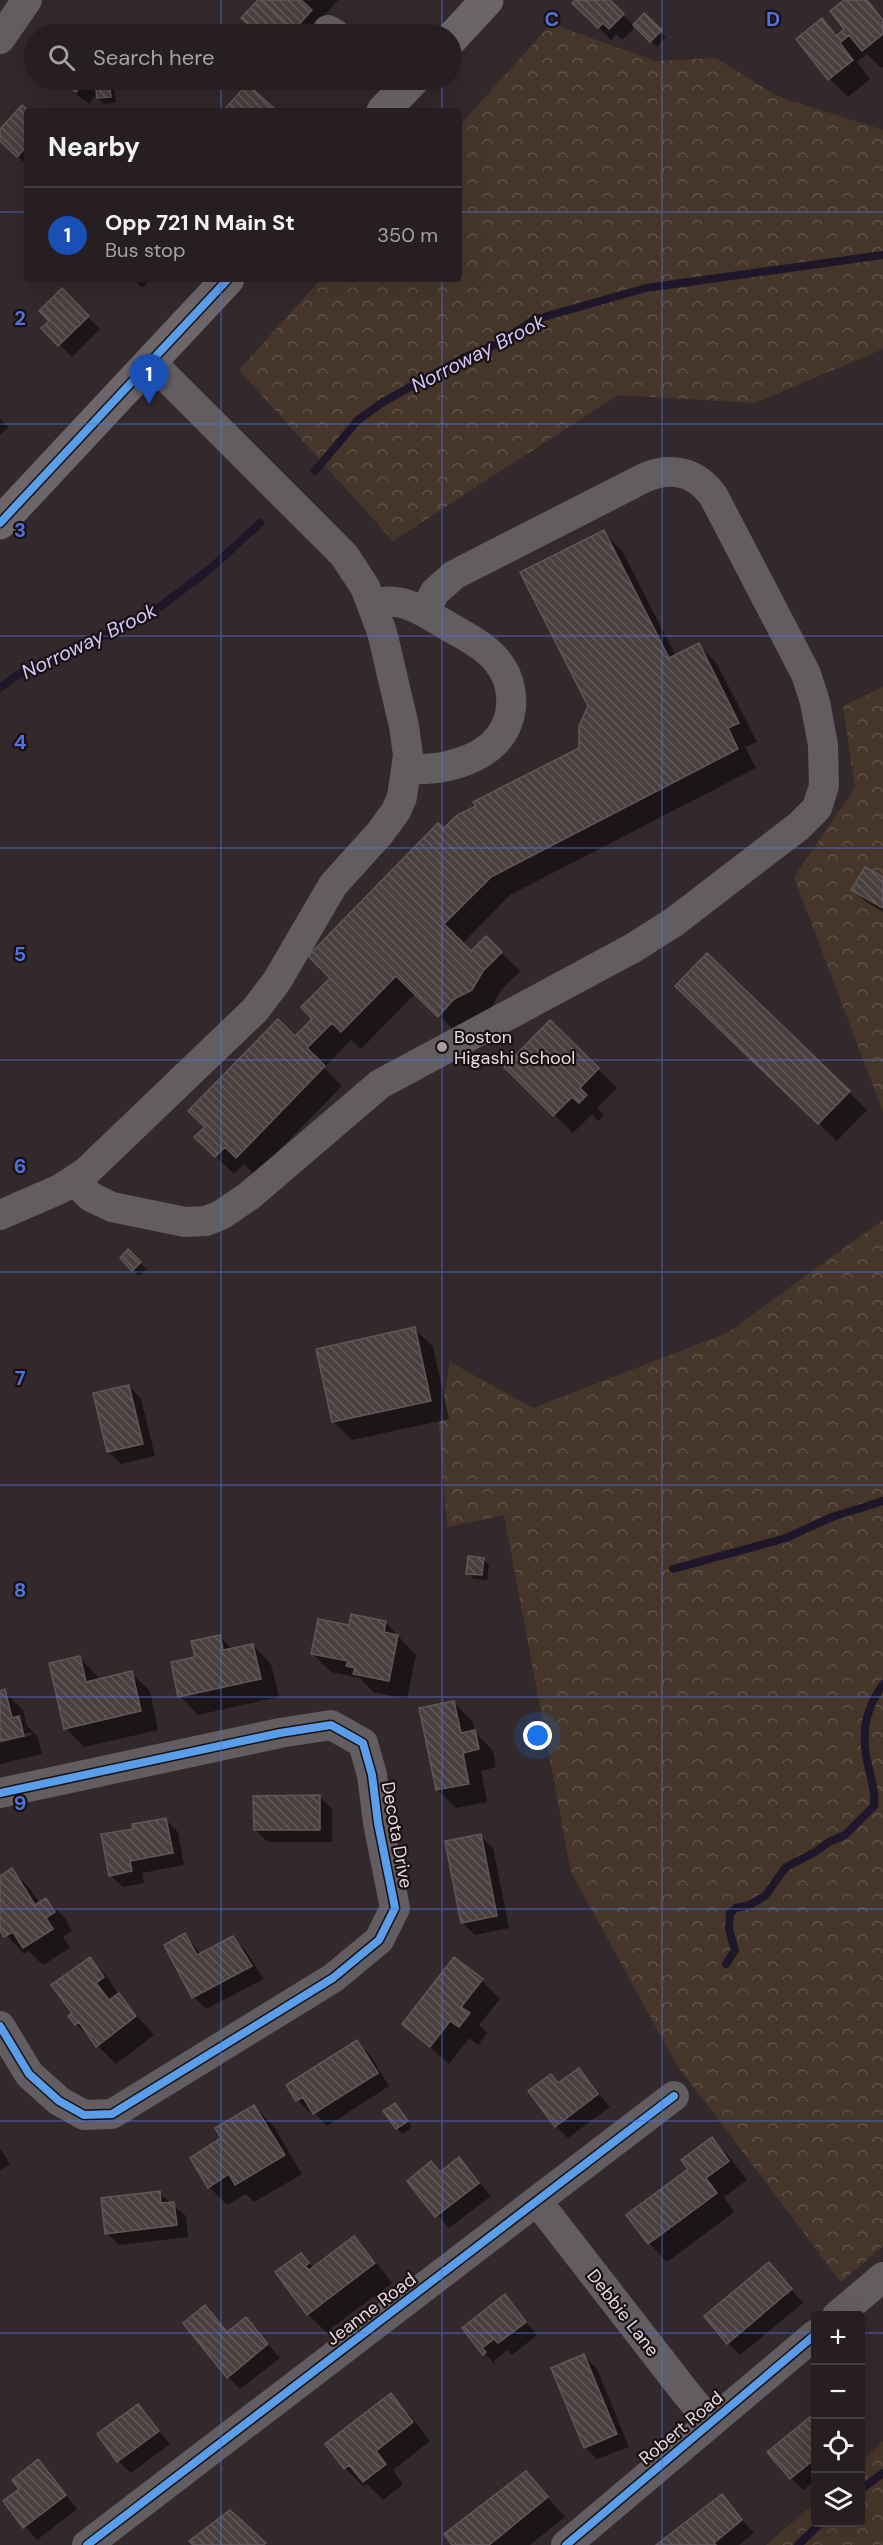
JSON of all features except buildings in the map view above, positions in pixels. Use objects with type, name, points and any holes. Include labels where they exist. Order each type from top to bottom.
[{"type":"main road","points":[[462,27],[487,0]]},
{"type":"main road","points":[[386,108],[403,90]]},
{"type":"main road","points":[[0,523],[225,282]]},
{"type":"street","points":[[0,39],[27,0]]},
{"type":"street","points":[[0,1215],[46,1197],[74,1181],[107,1153],[245,1022],[266,996],[333,885],[380,833],[396,811],[402,797],[408,769],[404,726],[373,604],[356,570],[344,555],[151,362]]},
{"type":"street","points":[[74,1181],[91,1197],[112,1207],[191,1222],[206,1221],[221,1215],[249,1196],[381,1084],[623,954],[674,922],[799,826],[817,808],[822,797],[825,773],[821,731],[806,674],[714,497],[704,484],[687,474],[669,470],[644,478],[468,567],[441,586],[424,612]]},
{"type":"street","points":[[373,604],[394,601],[424,612],[479,645],[496,659],[507,679],[511,706],[506,726],[499,737],[479,755],[466,761],[436,769],[408,769]]},
{"type":"street","name":"Decota Drive","points":[[0,1793],[331,1725],[363,1743],[372,1775],[378,1823],[395,1908],[379,1940],[333,1978],[112,2114],[84,2115],[58,2101],[29,2074],[0,2026]]},
{"type":"street","name":"Jeanne Road","points":[[87,2545],[674,2096]]},
{"type":"street","name":"Debbie Lane","points":[[537,2201],[711,2423]]},
{"type":"street","points":[[843,2311],[883,2277]]},
{"type":"street","name":"Robert Road","points":[[567,2545],[811,2338]]},
{"type":"green space","points":[[551,24],[656,61],[716,58],[777,96],[883,130],[883,349],[755,403],[618,395],[393,541],[239,370],[318,282],[462,282],[462,123]]},
{"type":"green space","points":[[883,687],[883,1112],[794,877],[855,788],[843,706]]},
{"type":"green space","points":[[883,1220],[883,2246],[841,2282],[676,2064],[571,1872],[504,1515],[447,1527],[439,1425],[450,1362],[533,1408],[727,1333]]},
{"type":"green space","points":[[883,2441],[883,2545],[766,2545],[811,2506],[811,2527],[865,2527],[865,2458]]},
{"type":"waterway","name":"Norroway Brook","points":[[315,471],[358,420],[383,402],[463,358],[500,343],[533,320],[646,288],[883,255]]},
{"type":"waterway","name":"Norroway Brook","points":[[0,688],[17,675],[153,612],[210,569],[260,523]]},
{"type":"waterway","points":[[673,1569],[786,1538],[832,1517],[883,1501]]},
{"type":"waterway","points":[[726,1964],[735,1950],[729,1929],[730,1913],[736,1908],[749,1905],[765,1896],[786,1867],[845,1835],[874,1806],[865,1749],[865,1727],[871,1706],[883,1684]]},
{"type":"waterway","points":[[865,2486],[883,2473]]},
{"type":"waterway","points":[[798,2545],[817,2527]]},
{"type":"cycle path","points":[[0,523],[225,282]]},
{"type":"cycle path","points":[[0,1793],[280,1733],[331,1725],[363,1743],[372,1775],[378,1823],[395,1908],[379,1940],[333,1978],[112,2114],[84,2115],[59,2101],[29,2074],[0,2026]]},
{"type":"cycle path","points":[[87,2545],[674,2096]]},
{"type":"cycle path","points":[[566,2545],[811,2338]]},
{"type":"place","name":"Opp 721 N Main St","points":[[149,404]]},
{"type":"place","name":"Boston Higashi School","points":[[442,1047]]}]
